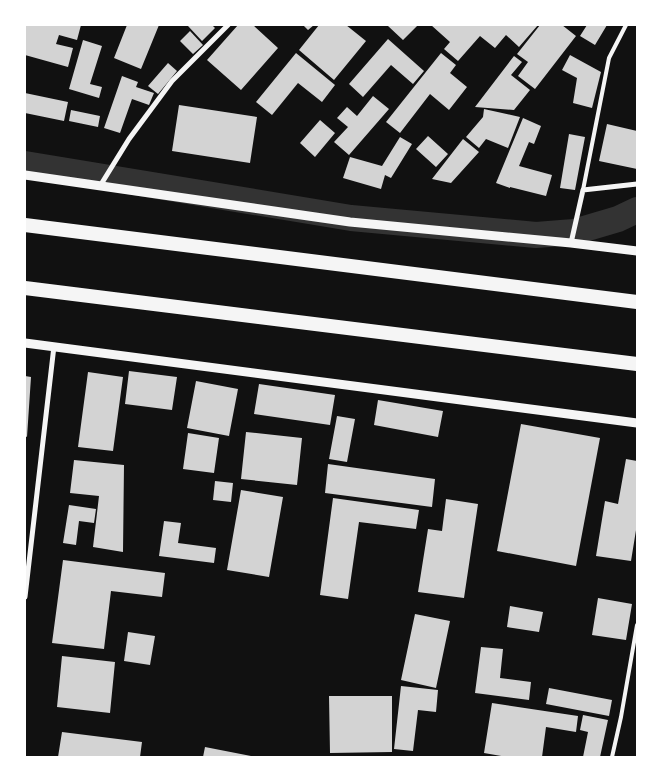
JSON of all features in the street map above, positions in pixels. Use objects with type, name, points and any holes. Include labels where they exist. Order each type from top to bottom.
[{"type":"highway","points":[[25,225],[637,302]]},
{"type":"highway","points":[[25,288],[637,364]]},
{"type":"street","points":[[100,186],[129,139],[172,81],[228,25]]},
{"type":"street","points":[[25,175],[350,222],[637,251]]},
{"type":"street","points":[[571,243],[583,190],[637,184]]},
{"type":"street","points":[[25,343],[637,423]]},
{"type":"street","points":[[25,597],[54,346]]},
{"type":"lane","points":[[583,190],[609,58],[626,25]]},
{"type":"lane","points":[[612,757],[637,625]]},
{"type":"building","points":[[26,25],[81,25],[77,40],[59,35],[56,44],[73,48],[68,67],[25,55]]},
{"type":"building","points":[[127,25],[159,25],[141,69],[114,58]]},
{"type":"building","points":[[189,25],[212,25],[215,28],[202,41]]},
{"type":"building","points":[[238,25],[253,25],[278,48],[241,90],[207,60]]},
{"type":"building","points":[[303,25],[314,25],[308,30]]},
{"type":"building","points":[[319,25],[346,25],[366,41],[334,80],[299,50]]},
{"type":"building","points":[[389,25],[418,25],[403,40]]},
{"type":"building","points":[[431,25],[538,25],[519,47],[506,35],[495,48],[480,36],[458,61],[444,49],[450,42]]},
{"type":"building","points":[[540,25],[562,25],[576,36],[535,89],[518,76],[528,62],[517,54]]},
{"type":"building","points":[[587,25],[607,25],[595,45],[580,36]]},
{"type":"building","points":[[190,31],[203,45],[193,54],[180,41]]},
{"type":"building","points":[[388,39],[424,71],[413,84],[391,65],[363,97],[349,84]]},
{"type":"building","points":[[83,40],[102,46],[90,84],[102,87],[99,98],[69,89]]},
{"type":"building","points":[[296,53],[335,85],[322,102],[298,83],[272,115],[256,102]]},
{"type":"building","points":[[441,53],[456,65],[450,73],[467,87],[449,110],[430,94],[400,133],[386,122]]},
{"type":"building","points":[[570,55],[601,72],[592,108],[573,103],[577,78],[562,70]]},
{"type":"building","points":[[514,56],[522,62],[511,75],[530,90],[514,110],[475,107]]},
{"type":"building","points":[[168,63],[177,71],[158,94],[148,86]]},
{"type":"building","points":[[122,76],[138,82],[136,87],[154,93],[149,105],[132,99],[120,133],[104,128]]},
{"type":"building","points":[[25,93],[68,102],[64,121],[25,113]]},
{"type":"building","points":[[373,96],[389,109],[349,155],[334,142],[348,127],[337,118],[347,107],[357,116]]},
{"type":"building","points":[[179,105],[257,117],[250,163],[172,151]]},
{"type":"building","points":[[484,109],[520,117],[508,148],[486,139],[479,148],[466,137],[483,117]]},
{"type":"building","points":[[71,110],[100,116],[98,127],[69,121]]},
{"type":"building","points":[[523,118],[541,126],[534,144],[529,142],[519,166],[552,175],[546,196],[496,183]]},
{"type":"building","points":[[320,120],[335,133],[315,157],[300,143]]},
{"type":"building","points":[[607,124],[637,131],[637,169],[599,161]]},
{"type":"building","points":[[569,134],[585,137],[575,190],[560,188]]},
{"type":"building","points":[[428,136],[448,154],[436,167],[416,149]]},
{"type":"building","points":[[400,137],[412,144],[391,178],[385,175],[381,189],[343,178],[350,157],[382,166]]},
{"type":"building","points":[[463,139],[479,152],[451,183],[432,179]]},
{"type":"building","points":[[129,371],[177,377],[172,410],[125,404]]},
{"type":"building","points":[[88,372],[123,377],[113,451],[78,447]]},
{"type":"building","points":[[25,376],[31,377],[27,437],[25,436]]},
{"type":"building","points":[[196,381],[238,389],[229,436],[187,428]]},
{"type":"building","points":[[259,384],[335,395],[330,425],[254,414]]},
{"type":"building","points":[[378,400],[443,411],[438,437],[374,425]]},
{"type":"building","points":[[337,416],[355,419],[347,462],[329,459]]},
{"type":"building","points":[[521,424],[600,438],[576,566],[497,551]]},
{"type":"building","points":[[246,432],[302,438],[297,485],[241,479]]},
{"type":"building","points":[[188,433],[219,438],[214,473],[183,469]]},
{"type":"building","points":[[626,459],[637,461],[637,524],[631,561],[596,556],[605,501],[618,504]]},
{"type":"building","points":[[74,460],[124,465],[123,552],[93,547],[99,496],[70,493]]},
{"type":"building","points":[[328,464],[435,479],[432,507],[325,493]]},
{"type":"building","points":[[215,481],[233,483],[231,502],[213,500]]},
{"type":"building","points":[[241,490],[283,497],[269,577],[227,570]]},
{"type":"building","points":[[333,498],[419,510],[416,529],[359,522],[348,599],[320,595]]},
{"type":"building","points":[[446,499],[478,504],[464,598],[418,592],[428,529],[442,531]]},
{"type":"building","points":[[69,505],[96,509],[94,523],[79,521],[76,545],[63,543]]},
{"type":"building","points":[[164,521],[181,523],[178,543],[216,548],[214,563],[159,556]]},
{"type":"building","points":[[63,560],[165,573],[162,597],[111,591],[104,649],[52,643]]},
{"type":"building","points":[[598,598],[632,604],[626,640],[592,635]]},
{"type":"building","points":[[510,606],[543,612],[539,632],[507,627]]},
{"type":"building","points":[[415,614],[450,621],[436,688],[401,680]]},
{"type":"building","points":[[128,632],[155,636],[150,665],[124,661]]},
{"type":"building","points":[[481,647],[503,649],[500,678],[531,682],[529,700],[475,693]]},
{"type":"building","points":[[62,656],[115,662],[110,713],[57,707]]},
{"type":"building","points":[[401,686],[438,690],[436,712],[418,710],[413,751],[394,749]]},
{"type":"building","points":[[549,688],[612,700],[609,716],[546,704]]},
{"type":"building","points":[[329,696],[392,696],[392,752],[330,753]]},
{"type":"building","points":[[492,703],[578,716],[576,732],[546,727],[542,757],[507,757],[484,753]]},
{"type":"building","points":[[583,715],[608,720],[600,757],[583,757],[588,732],[580,730]]},
{"type":"building","points":[[62,732],[142,742],[140,757],[58,757]]},
{"type":"building","points":[[205,747],[251,756],[251,757],[203,757]]},
{"type":"waterway","points":[[25,164],[351,218],[536,235],[574,232],[618,219],[637,210]]}]
